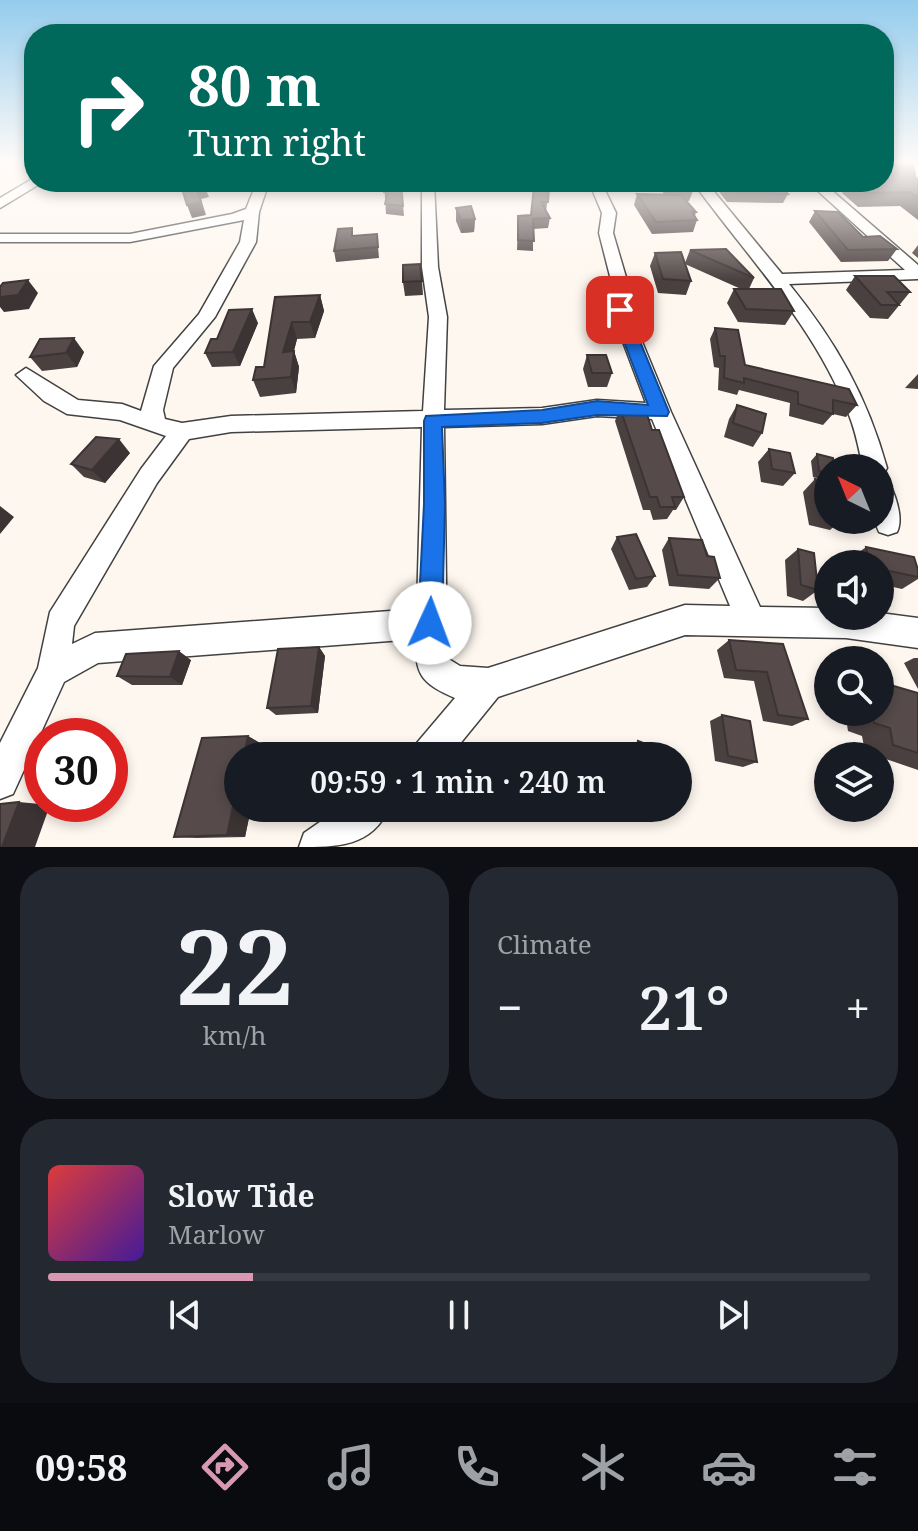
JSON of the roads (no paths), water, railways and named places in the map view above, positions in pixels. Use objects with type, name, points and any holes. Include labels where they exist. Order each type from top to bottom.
[{"type":"street","points":[[155,425],[152,410],[164,366],[206,317],[248,242],[256,202]]},
{"type":"street","points":[[428,202],[430,267],[438,317],[433,421],[431,666],[456,682],[488,684],[685,620],[846,623],[918,633]]},
{"type":"street","points":[[604,202],[609,213],[606,233],[620,284],[620,310],[660,412],[752,622]]},
{"type":"street","points":[[715,202],[779,279],[844,379],[861,416],[871,454]]},
{"type":"street","points":[[836,202],[918,273]]},
{"type":"street","points":[[0,238],[130,238],[252,212]]},
{"type":"street","points":[[779,279],[918,273]]},
{"type":"street","points":[[26,375],[51,396],[75,408],[122,412],[182,432],[231,424],[433,421],[542,416],[597,408],[660,412]]},
{"type":"street","points":[[0,781],[53,671],[60,622],[149,476],[182,432]]},
{"type":"street","points":[[53,671],[95,648],[430,623]]},
{"type":"street","points":[[440,742],[488,684]]},
{"type":"street","points":[[318,847],[352,822]]}]
